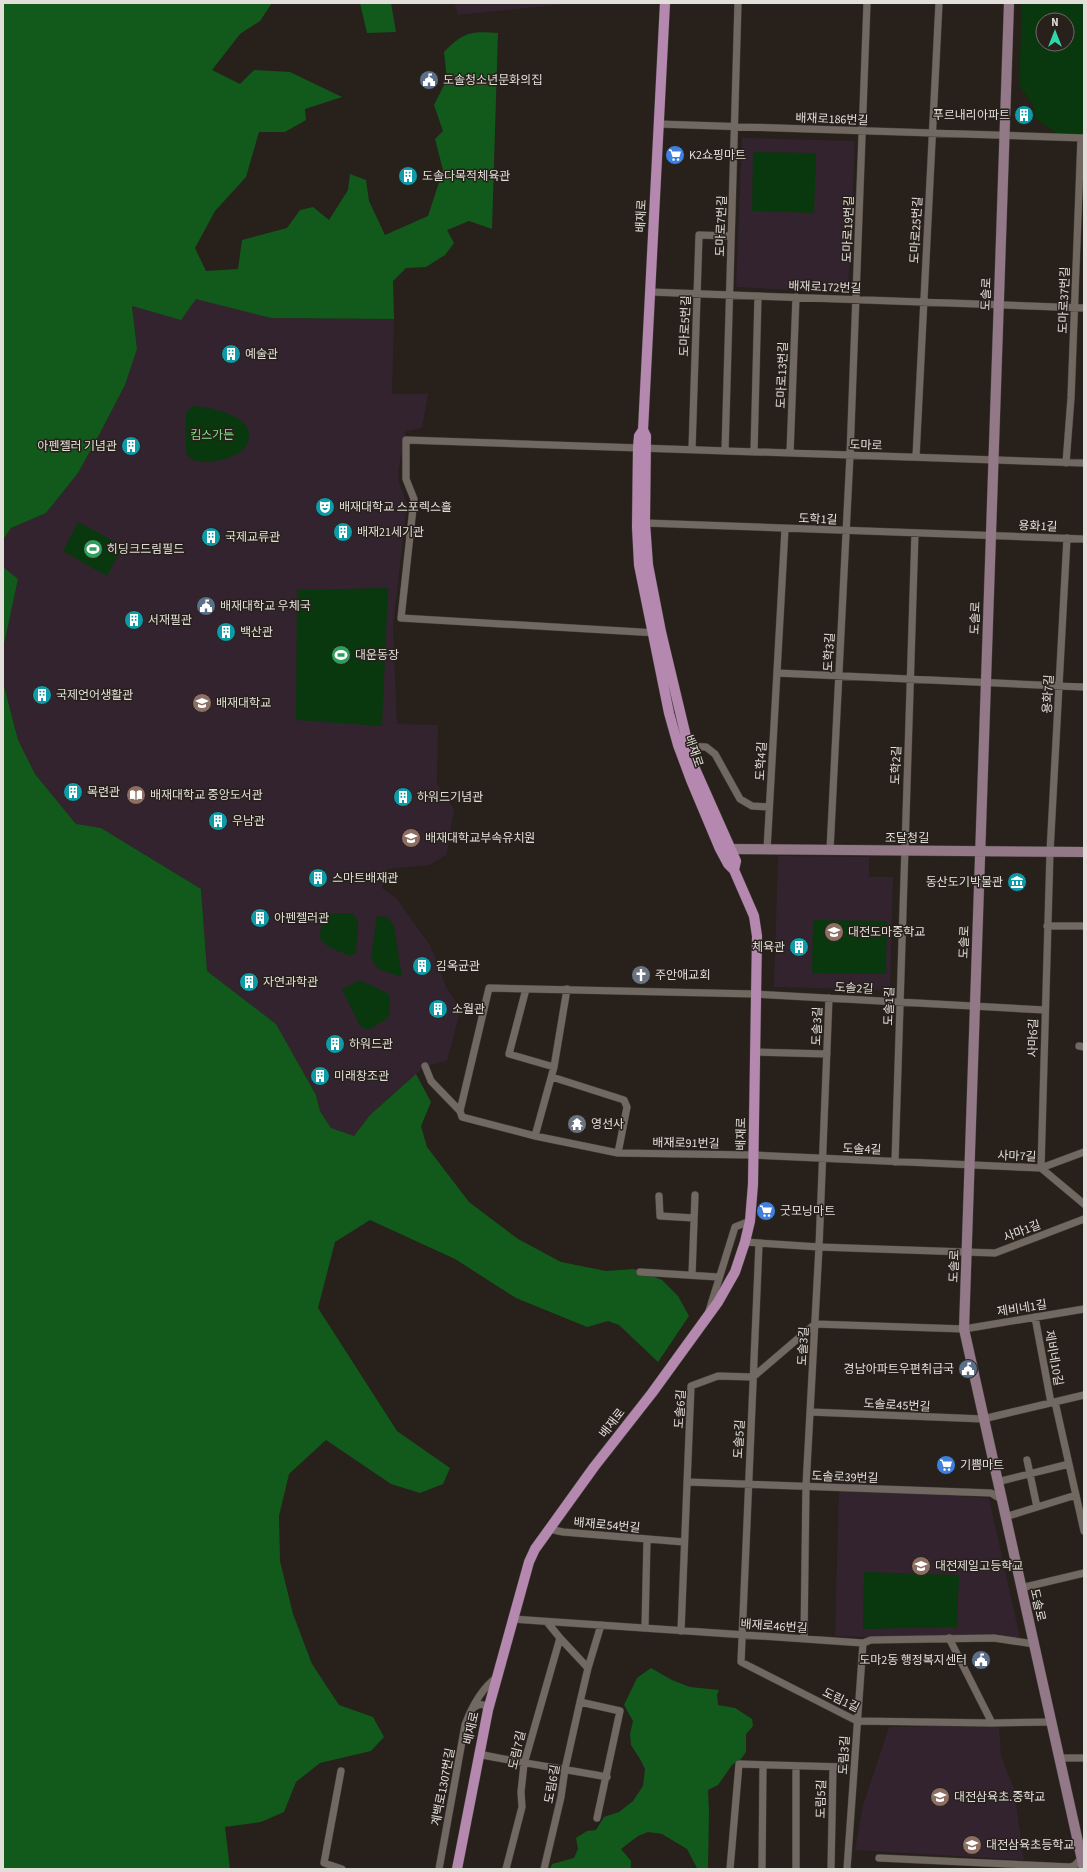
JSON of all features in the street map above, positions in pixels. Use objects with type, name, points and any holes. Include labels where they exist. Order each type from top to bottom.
[{"type":"main road","name":"배재로","points":[[457,1869],[478,1754],[488,1710],[529,1562],[549,1529],[594,1467],[652,1393],[707,1318],[735,1272],[750,1221],[754,1155],[755,994],[757,936],[754,916],[734,870],[728,864],[720,849],[680,752],[674,712],[637,527],[642,448],[646,436],[643,430],[665,3]]},
{"type":"main road","name":"배재로","points":[[642,448],[645,523],[644,565]]},
{"type":"main road","name":"배재로","points":[[674,712],[699,780],[736,861],[734,870]]},
{"type":"street","name":"도마로7번길","points":[[725,451],[738,3]]},
{"type":"street","name":"도마로19번길","points":[[850,455],[867,3]]},
{"type":"street","name":"도마로25번길","points":[[916,457],[939,3]]},
{"type":"street","name":"도솔로","points":[[1009,3],[964,1329],[1059,1758],[1083,1857],[1084,1869]]},
{"type":"street","name":"배재로186번길","points":[[658,124],[1082,138]]},
{"type":"street","name":"도마로37번길","points":[[1066,463],[1071,398],[1082,138]]},
{"type":"street","name":"도마로5번길","points":[[692,449],[699,236],[731,236]]},
{"type":"street","name":"배재로172번길","points":[[650,292],[1084,308]]},
{"type":"street","points":[[754,452],[758,296]]},
{"type":"street","name":"도마로13번길","points":[[790,453],[796,297]]},
{"type":"street","points":[[642,448],[406,440],[406,478],[414,499],[414,505],[401,618],[657,633]]},
{"type":"street","name":"도마로","points":[[642,448],[1084,463]]},
{"type":"street","name":"도학3길","points":[[830,850],[850,455]]},
{"type":"street","name":"도학1길","points":[[645,523],[991,536]]},
{"type":"street","name":"도학4길","points":[[767,850],[785,529]]},
{"type":"street","name":"도학2길","points":[[905,851],[909,679],[915,533]]},
{"type":"street","name":"용화1길","points":[[991,536],[1084,539]]},
{"type":"street","name":"용화7길","points":[[1050,852],[1068,538]]},
{"type":"street","points":[[777,673],[1084,687]]},
{"type":"street","points":[[687,746],[706,747],[715,754],[740,799],[752,806],[769,807]]},
{"type":"street","name":"조달청길","points":[[720,849],[1084,852]]},
{"type":"street","name":"도솔1길","points":[[895,1162],[905,851]]},
{"type":"street","name":"사마6길","points":[[1041,1168],[1050,852]]},
{"type":"street","points":[[1047,926],[1084,926]]},
{"type":"street","points":[[460,1111],[489,988],[755,994]]},
{"type":"street","points":[[526,989],[509,1054],[554,1066]]},
{"type":"street","points":[[535,1136],[552,1077],[567,989]]},
{"type":"street","name":"도솔2길","points":[[755,994],[1045,1010]]},
{"type":"street","name":"도솔3길","points":[[804,1639],[806,1486],[819,1247],[829,998]]},
{"type":"street","name":"도솔3길","points":[[755,1052],[826,1054]]},
{"type":"street","name":"배재로91번길","points":[[424,1066],[431,1081],[460,1111],[462,1117],[535,1136],[618,1153],[754,1155]]},
{"type":"street","points":[[552,1077],[624,1100],[626,1107],[618,1153]]},
{"type":"street","name":"사마7길","points":[[970,1165],[1041,1168],[1084,1152]]},
{"type":"street","name":"도솔4길","points":[[754,1155],[970,1165]]},
{"type":"street","points":[[1041,1168],[1084,1204]]},
{"type":"street","points":[[692,1275],[695,1195]]},
{"type":"street","points":[[659,1196],[660,1216],[694,1218]]},
{"type":"street","name":"사마1길","points":[[967,1252],[995,1253],[1084,1219]]},
{"type":"street","points":[[707,1318],[718,1277],[735,1227],[750,1221]]},
{"type":"street","points":[[745,1242],[819,1247],[967,1252]]},
{"type":"street","name":"도솔5길","points":[[742,1635],[759,1244]]},
{"type":"street","points":[[640,1272],[718,1277]]},
{"type":"street","name":"제비네1길","points":[[964,1329],[1084,1309]]},
{"type":"street","name":"제비네10길","points":[[1035,1317],[1053,1403],[1079,1499],[1084,1531]]},
{"type":"street","points":[[753,1377],[815,1324],[964,1329]]},
{"type":"street","name":"도솔6길","points":[[681,1631],[691,1386],[718,1376],[753,1377]]},
{"type":"street","name":"제비네10길","points":[[983,1420],[1084,1395]]},
{"type":"street","name":"도솔로45번길","points":[[810,1412],[983,1420]]},
{"type":"street","points":[[1027,1460],[1037,1507]]},
{"type":"street","points":[[997,1482],[1069,1464]]},
{"type":"street","name":"도솔로39번길","points":[[687,1482],[991,1493],[1001,1499]]},
{"type":"street","points":[[1005,1516],[1037,1507],[1079,1499]]},
{"type":"street","name":"배재로54번길","points":[[549,1529],[563,1532],[647,1539],[645,1628]]},
{"type":"street","points":[[647,1539],[684,1542]]},
{"type":"street","points":[[1021,1588],[1084,1573]]},
{"type":"street","name":"배재로46번길","points":[[512,1619],[863,1643],[871,1640],[994,1638],[1034,1644]]},
{"type":"street","points":[[547,1622],[588,1668]]},
{"type":"street","name":"도림6길","points":[[544,1869],[562,1797],[565,1769],[580,1702],[588,1668],[601,1625]]},
{"type":"street","name":"도림1길","points":[[742,1635],[741,1662],[857,1721],[992,1724],[1051,1722]]},
{"type":"street","name":"도림7길","points":[[506,1869],[522,1807],[521,1792],[524,1764],[560,1638]]},
{"type":"street","points":[[949,1638],[992,1724]]},
{"type":"street","name":"도림3길","points":[[847,1869],[863,1643]]},
{"type":"street","name":"계백로1307번길","points":[[439,1869],[465,1725],[470,1710],[486,1685],[497,1677]]},
{"type":"street","points":[[580,1702],[620,1711],[607,1778],[597,1818]]},
{"type":"street","points":[[470,1710],[477,1705],[482,1704],[486,1706],[488,1710]]},
{"type":"street","points":[[478,1754],[524,1764],[565,1769],[607,1778]]},
{"type":"street","points":[[1059,1758],[1084,1758]]},
{"type":"street","name":"도림5길","points":[[730,1869],[739,1764],[833,1767],[831,1869]]},
{"type":"street","points":[[762,1869],[764,1765]]},
{"type":"street","name":"도림5길","points":[[796,1766],[796,1869]]},
{"type":"street","points":[[833,1767],[845,1768]]},
{"type":"street","points":[[341,1772],[323,1866],[341,1869]]},
{"type":"street","points":[[879,1858],[1070,1867],[1074,1866],[1083,1857]]},
{"type":"shaded area","points":[[454,3],[566,3],[566,4],[458,15]]},
{"type":"shaded area","points":[[742,138],[855,141],[848,293],[736,287]]},
{"type":"shaded area","name":"배재대학교","points":[[196,298],[271,318],[394,319],[392,394],[428,394],[422,428],[406,431],[398,472],[399,483],[407,504],[393,627],[397,724],[438,725],[437,784],[454,809],[447,854],[430,865],[387,869],[382,888],[396,898],[430,945],[447,989],[461,1008],[447,1061],[425,1066],[370,1115],[354,1136],[331,1128],[320,1111],[316,1095],[276,1024],[207,971],[201,889],[101,828],[77,825],[35,774],[18,740],[3,682],[3,649],[18,579],[3,567],[3,540],[11,528],[46,513],[78,473],[99,435],[125,385],[137,349],[132,306],[181,319]]},
{"type":"shaded area","name":"대전도마중학교","points":[[778,856],[869,857],[869,877],[893,877],[890,990],[774,987]]},
{"type":"shaded area","name":"대전제일고등학교","points":[[839,1489],[989,1498],[1020,1638],[997,1634],[944,1640],[835,1636]]},
{"type":"shaded area","name":"대전삼육초.중학교","points":[[999,1725],[1001,1756],[1014,1789],[1024,1860],[855,1850],[863,1805],[889,1727]]},
{"type":"green space","points":[[3,3],[272,3],[260,21],[240,34],[212,70],[240,84],[254,70],[290,72],[342,97],[305,109],[306,120],[285,132],[259,132],[246,177],[215,211],[195,248],[206,271],[238,269],[242,240],[287,228],[300,210],[313,207],[329,220],[348,190],[350,174],[366,180],[369,201],[385,235],[428,216],[443,170],[435,139],[443,131],[434,105],[447,79],[444,52],[457,40],[468,34],[481,32],[498,33],[492,229],[469,221],[447,230],[454,243],[445,255],[426,267],[406,268],[393,281],[394,319],[271,318],[196,299],[181,320],[132,306],[137,349],[125,385],[99,435],[78,473],[46,513],[11,528],[3,540]]},
{"type":"green space","points":[[360,3],[391,3],[396,32],[367,33]]},
{"type":"green space","points":[[1022,3],[1084,3],[1084,135],[1059,135],[1035,118],[1033,105],[1019,86]]},
{"type":"green space","points":[[753,152],[816,153],[814,213],[752,211]]},
{"type":"green space","name":"킴스가든","points":[[193,406],[219,410],[237,418],[244,423],[248,430],[249,438],[244,449],[231,457],[222,460],[204,462],[196,461],[190,457],[186,452],[186,413]]},
{"type":"green space","name":"히딩크드림필드","points":[[78,522],[123,546],[107,576],[63,551]]},
{"type":"green space","points":[[3,567],[18,579],[3,649]]},
{"type":"green space","name":"대운동장","points":[[388,588],[382,726],[296,720],[297,590]]},
{"type":"green space","points":[[3,682],[18,740],[35,774],[76,824],[101,828],[201,889],[207,971],[276,1024],[316,1095],[320,1111],[331,1128],[354,1136],[370,1115],[416,1074],[431,1102],[421,1126],[427,1147],[469,1202],[518,1239],[561,1262],[606,1271],[634,1269],[662,1280],[678,1296],[689,1316],[658,1362],[619,1325],[608,1321],[587,1327],[516,1298],[455,1259],[370,1220],[335,1242],[318,1308],[397,1431],[450,1468],[443,1484],[420,1493],[391,1484],[326,1440],[289,1474],[279,1516],[280,1561],[293,1614],[312,1664],[339,1705],[373,1717],[384,1737],[371,1751],[320,1763],[296,1782],[284,1812],[261,1822],[225,1827],[230,1869],[3,1869]]},
{"type":"green space","points":[[322,913],[353,913],[358,922],[356,953],[350,956],[329,947],[320,939]]},
{"type":"green space","points":[[377,916],[388,917],[394,927],[402,977],[378,969],[371,958]]},
{"type":"green space","points":[[813,920],[887,921],[886,974],[812,973]]},
{"type":"green space","points":[[360,980],[389,994],[390,1011],[387,1019],[368,1030],[360,1026],[342,989]]},
{"type":"green space","points":[[864,1572],[959,1575],[957,1627],[863,1629]]},
{"type":"green space","points":[[651,1668],[672,1680],[690,1687],[719,1690],[717,1695],[718,1705],[735,1708],[752,1719],[753,1726],[746,1734],[746,1752],[741,1759],[732,1765],[718,1785],[708,1790],[708,1869],[697,1868],[687,1849],[662,1834],[648,1832],[638,1836],[621,1849],[631,1861],[631,1867],[629,1869],[550,1869],[552,1864],[574,1858],[578,1849],[576,1838],[587,1831],[596,1830],[604,1817],[619,1812],[633,1801],[643,1786],[645,1769],[631,1745],[630,1734],[633,1721],[624,1705],[637,1678]]},
{"type":"place","name":"도솔청소년문화의집","points":[[429,80]]},
{"type":"place","name":"푸르내리아파트","points":[[1024,115]]},
{"type":"place","name":"K2쇼핑마트","points":[[675,155]]},
{"type":"place","name":"도솔다목적체육관","points":[[408,176]]},
{"type":"place","name":"예술관","points":[[231,354]]},
{"type":"place","name":"아펜젤러 기념관","points":[[131,446]]},
{"type":"place","name":"배재대학교 스포렉스홀","points":[[325,507]]},
{"type":"place","name":"배재21세기관","points":[[343,532]]},
{"type":"place","name":"국제교류관","points":[[211,537]]},
{"type":"place","name":"히딩크드림필드","points":[[93,549]]},
{"type":"place","name":"배재대학교 우체국","points":[[206,606]]},
{"type":"place","name":"서재필관","points":[[134,620]]},
{"type":"place","name":"백산관","points":[[226,632]]},
{"type":"place","name":"대운동장","points":[[341,655]]},
{"type":"place","name":"국제언어생활관","points":[[42,695]]},
{"type":"place","name":"배재대학교","points":[[202,703]]},
{"type":"place","name":"목련관","points":[[73,792]]},
{"type":"place","name":"배재대학교 중앙도서관","points":[[136,795]]},
{"type":"place","name":"하워드기념관","points":[[403,797]]},
{"type":"place","name":"우남관","points":[[218,821]]},
{"type":"place","name":"배재대학교부속유치원","points":[[411,838]]},
{"type":"place","name":"스마트배재관","points":[[318,878]]},
{"type":"place","name":"동산도기박물관","points":[[1017,882]]},
{"type":"place","name":"아펜젤러관","points":[[260,918]]},
{"type":"place","name":"대전도마중학교","points":[[834,932]]},
{"type":"place","name":"체육관","points":[[799,947]]},
{"type":"place","name":"김옥균관","points":[[422,966]]},
{"type":"place","name":"주안애교회","points":[[641,975]]},
{"type":"place","name":"자연과학관","points":[[249,982]]},
{"type":"place","name":"소월관","points":[[438,1009]]},
{"type":"place","name":"하워드관","points":[[335,1044]]},
{"type":"place","name":"미래창조관","points":[[320,1076]]},
{"type":"place","name":"영선사","points":[[577,1124]]},
{"type":"place","name":"굿모닝마트","points":[[766,1211]]},
{"type":"place","name":"경남아파트우편취급국","points":[[968,1369]]},
{"type":"place","name":"기쁨마트","points":[[946,1465]]},
{"type":"place","name":"대전제일고등학교","points":[[921,1566]]},
{"type":"place","name":"도마2동 행정복지센터","points":[[981,1660]]},
{"type":"place","name":"대전삼육초.중학교","points":[[940,1797]]},
{"type":"place","name":"대전삼육초등학교","points":[[972,1845]]}]
